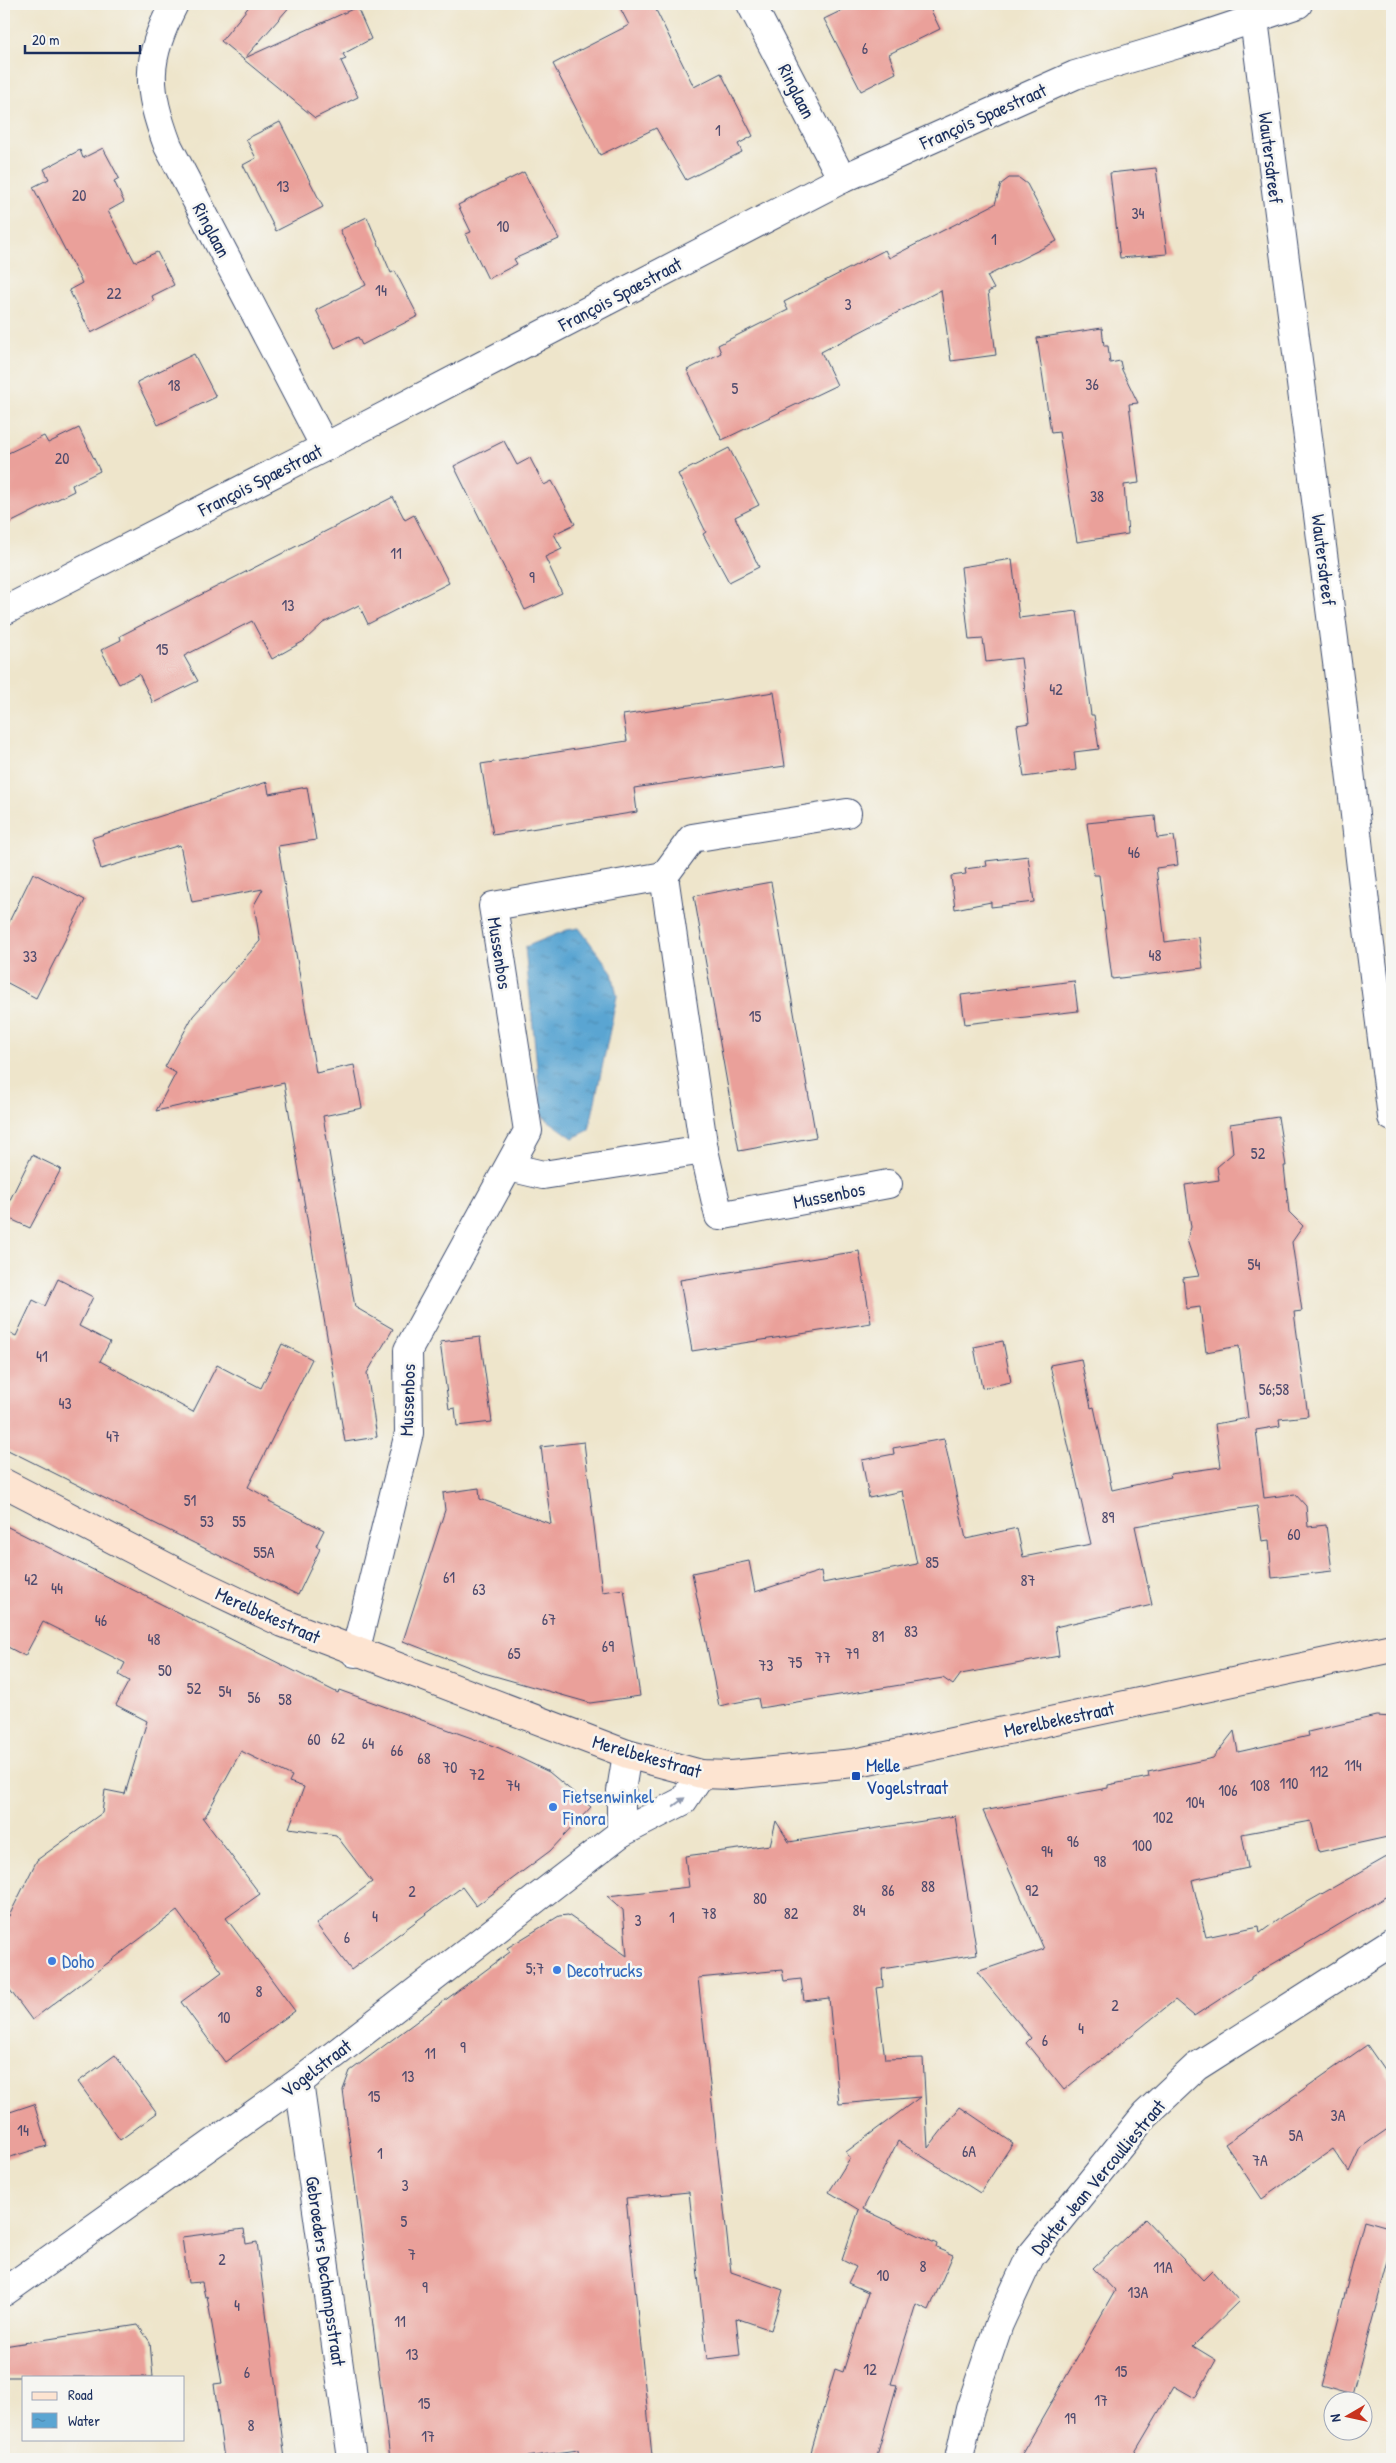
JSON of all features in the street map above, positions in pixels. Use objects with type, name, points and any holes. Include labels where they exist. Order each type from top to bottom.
[{"type":"street","name":"Ringlaan","points":[[174,4],[160,32],[152,63],[151,83],[156,112],[168,146],[325,447]]},
{"type":"street","name":"Ringlaan","points":[[751,4],[842,179]]},
{"type":"street","name":"François Spaestraat","points":[[4,611],[842,179],[1075,75],[1253,11],[1298,4]]},
{"type":"street","name":"Wautersdreef","points":[[1253,11],[1342,701],[1392,1116]]},
{"type":"street","points":[[664,876],[692,838],[847,813]]},
{"type":"street","name":"Mussenbos","points":[[355,1653],[409,1433],[408,1350],[528,1132],[493,906],[664,876],[704,1150],[719,1216],[888,1184]]},
{"type":"street","points":[[509,1167],[543,1175],[704,1150]]},
{"type":"street","name":"Merelbekestraat","points":[[4,1483],[186,1577],[283,1623],[355,1653],[627,1754],[701,1774],[731,1774],[854,1763],[1392,1648]]},
{"type":"street","points":[[621,1833],[621,1792],[627,1754]]},
{"type":"street","name":"Vogelstraat","points":[[4,2292],[299,2082],[621,1833],[683,1801],[701,1774]]},
{"type":"street","name":"Dokter Jean Vercoulliestraat","points":[[959,2459],[970,2409],[999,2324],[1030,2257],[1145,2115],[1196,2066],[1392,1942]]},
{"type":"street","name":"Gebroeders Dechampsstraat","points":[[299,2082],[352,2459]]},
{"type":"water","points":[[579,928],[612,972],[617,996],[589,1130],[573,1138],[542,1116],[525,947],[567,930]]},
{"type":"building","points":[[251,4],[292,4],[245,58],[357,7],[371,39],[343,54],[346,59],[341,61],[358,97],[315,118],[221,41]]},
{"type":"building","points":[[618,4],[653,4],[694,87],[721,73],[753,136],[738,144],[742,152],[686,180],[656,128],[600,155],[553,64],[629,25]]},
{"type":"building","points":[[855,4],[928,4],[940,29],[889,54],[896,73],[861,91],[824,19]]},
{"type":"building","points":[[280,122],[323,207],[276,231],[243,165],[256,158],[246,139]]},
{"type":"building","points":[[103,148],[119,178],[114,181],[124,202],[108,211],[135,262],[157,252],[174,285],[152,296],[154,301],[91,333],[69,290],[82,283],[33,187],[49,179],[44,169],[80,150],[83,158]]},
{"type":"building","points":[[1156,168],[1167,254],[1120,258],[1110,173]]},
{"type":"building","points":[[524,172],[559,239],[514,259],[517,264],[488,279],[466,234],[471,232],[458,205]]},
{"type":"building","points":[[1009,178],[1019,178],[1027,184],[1057,241],[987,276],[994,289],[988,292],[996,355],[951,361],[941,290],[821,352],[837,385],[722,440],[687,370],[721,353],[718,345],[788,310],[784,302],[885,250],[889,258],[995,204],[1001,184]]},
{"type":"building","points":[[367,217],[391,273],[395,271],[418,316],[362,345],[358,337],[335,348],[316,310],[366,285],[340,230]]},
{"type":"building","points":[[1102,328],[1104,346],[1108,346],[1110,363],[1120,361],[1122,370],[1138,403],[1129,404],[1139,483],[1124,485],[1128,534],[1077,542],[1059,432],[1051,433],[1037,338]]},
{"type":"building","points":[[194,354],[216,397],[158,425],[137,382]]},
{"type":"building","points":[[79,428],[100,471],[72,485],[74,491],[4,526],[4,455],[44,436],[48,443]]},
{"type":"building","points":[[504,441],[517,465],[530,458],[544,485],[552,481],[575,524],[554,534],[562,549],[545,557],[562,593],[525,610],[454,466]]},
{"type":"building","points":[[729,448],[759,505],[735,517],[759,567],[729,582],[703,534],[706,532],[678,474]]},
{"type":"building","points":[[393,497],[405,520],[414,515],[449,583],[368,624],[359,605],[323,623],[304,641],[272,659],[252,621],[184,656],[198,681],[153,703],[139,674],[119,684],[101,650],[121,640],[120,636]]},
{"type":"building","points":[[1012,559],[1019,618],[1077,611],[1091,715],[1094,715],[1099,749],[1074,752],[1076,770],[1024,777],[1017,725],[1029,723],[1021,658],[986,662],[983,639],[969,640],[961,567]]},
{"type":"building","points":[[774,692],[785,766],[634,788],[637,812],[493,835],[481,764],[627,741],[623,715]]},
{"type":"building","points":[[267,782],[269,794],[307,787],[316,840],[278,846],[316,1073],[354,1065],[362,1108],[323,1116],[355,1307],[393,1329],[367,1373],[377,1437],[345,1442],[284,1083],[156,1111],[176,1073],[165,1067],[193,1016],[260,941],[254,905],[263,889],[192,902],[180,845],[101,869],[92,838]]},
{"type":"building","points":[[1155,816],[1157,838],[1174,836],[1178,865],[1156,868],[1165,942],[1199,937],[1203,968],[1112,979],[1099,875],[1094,875],[1087,823]]},
{"type":"building","points":[[1028,856],[1034,902],[991,907],[991,902],[955,909],[951,876],[966,874],[965,869],[987,866],[986,861]]},
{"type":"building","points":[[33,873],[85,900],[36,998],[4,981],[4,932]]},
{"type":"building","points":[[771,882],[816,1137],[739,1151],[694,896]]},
{"type":"building","points":[[1074,981],[1078,1011],[965,1024],[961,995]]},
{"type":"building","points":[[1278,1117],[1286,1166],[1284,1166],[1289,1212],[1303,1226],[1292,1242],[1302,1311],[1294,1312],[1308,1416],[1279,1419],[1280,1426],[1256,1430],[1264,1498],[1295,1494],[1306,1506],[1308,1527],[1326,1525],[1332,1571],[1272,1578],[1269,1540],[1262,1541],[1257,1506],[1135,1526],[1152,1605],[1055,1627],[1059,1656],[961,1674],[953,1685],[943,1678],[760,1708],[758,1698],[719,1706],[692,1573],[749,1561],[755,1592],[821,1571],[823,1583],[917,1564],[902,1491],[869,1498],[862,1460],[894,1454],[893,1448],[944,1439],[966,1539],[1017,1528],[1023,1557],[1091,1544],[1050,1365],[1081,1359],[1091,1408],[1094,1407],[1112,1490],[1171,1477],[1170,1474],[1221,1467],[1215,1424],[1248,1418],[1239,1346],[1206,1352],[1200,1307],[1186,1309],[1183,1278],[1199,1276],[1187,1240],[1191,1227],[1185,1185],[1219,1180],[1217,1167],[1233,1153],[1230,1124]]},
{"type":"building","points":[[32,1155],[61,1169],[30,1228],[4,1216],[4,1212]]},
{"type":"building","points":[[859,1251],[871,1323],[692,1351],[680,1280]]},
{"type":"building","points":[[58,1279],[93,1297],[79,1326],[110,1342],[100,1361],[193,1412],[217,1365],[261,1388],[282,1344],[312,1359],[248,1487],[270,1499],[269,1502],[324,1530],[316,1546],[320,1549],[298,1595],[4,1448],[4,1330],[16,1336],[33,1300],[45,1306]]},
{"type":"building","points":[[480,1337],[492,1422],[457,1426],[455,1408],[449,1409],[440,1342]]},
{"type":"building","points":[[1003,1341],[1011,1382],[982,1388],[974,1347]]},
{"type":"building","points":[[584,1442],[602,1592],[624,1589],[640,1696],[590,1703],[484,1673],[403,1641],[445,1510],[443,1493],[479,1488],[480,1499],[551,1524],[541,1447]]},
{"type":"building","points":[[4,1525],[338,1693],[339,1690],[499,1748],[549,1772],[591,1807],[550,1851],[476,1906],[462,1887],[351,1970],[316,1924],[372,1882],[336,1835],[289,1828],[304,1787],[289,1782],[292,1776],[241,1751],[205,1817],[202,1817],[260,1894],[226,1918],[295,2011],[225,2062],[181,2002],[222,1972],[177,1911],[32,2020],[4,1982],[4,1918],[9,1916],[37,1860],[102,1813],[105,1790],[125,1794],[147,1721],[116,1705],[129,1681],[119,1675],[125,1663],[43,1622],[25,1656],[4,1645]]},
{"type":"building","points":[[1376,1716],[1392,1717],[1392,1836],[1319,1852],[1311,1821],[1242,1834],[1248,1868],[1192,1880],[1206,1937],[1259,1926],[1260,1933],[1283,1916],[1392,1854],[1392,1893],[1251,1977],[1251,1979],[1194,2016],[1175,2000],[1064,2090],[1026,2043],[1031,2038],[977,1972],[1044,1949],[983,1811],[1108,1788],[1108,1785],[1149,1777],[1148,1772],[1213,1758],[1234,1731],[1238,1752],[1309,1736],[1308,1732]]},
{"type":"building","points":[[955,1816],[977,1954],[882,1969],[883,1987],[876,1988],[885,2059],[923,2058],[928,2148],[960,2107],[1013,2143],[980,2193],[898,2141],[863,2209],[937,2244],[936,2248],[953,2255],[929,2310],[916,2304],[891,2384],[897,2385],[876,2459],[809,2459],[835,2369],[843,2372],[868,2292],[848,2283],[856,2267],[842,2260],[859,2210],[829,2192],[850,2158],[846,2152],[920,2097],[839,2104],[829,1998],[804,2001],[801,1979],[784,1981],[782,1970],[698,1978],[731,2272],[783,2290],[771,2330],[736,2318],[740,2355],[707,2359],[689,2192],[626,2198],[652,2456],[618,2459],[579,2459],[578,2450],[512,2459],[390,2459],[343,2090],[350,2071],[510,1952],[507,1948],[559,1916],[568,1915],[627,1956],[623,1910],[607,1896],[689,1887],[685,1856],[770,1845],[776,1821],[789,1842]]},
{"type":"building","points":[[1367,2045],[1392,2081],[1392,2126],[1360,2148],[1349,2172],[1333,2149],[1262,2199],[1225,2144]]},
{"type":"building","points":[[115,2055],[157,2113],[120,2140],[78,2082]]},
{"type":"building","points":[[34,2104],[47,2146],[4,2159],[4,2114]]},
{"type":"building","points":[[1145,2219],[1203,2280],[1212,2271],[1239,2301],[1193,2346],[1216,2360],[1195,2398],[1174,2386],[1131,2459],[1019,2459],[1115,2291],[1093,2268]]},
{"type":"building","points":[[1364,2220],[1392,2228],[1392,2247],[1353,2390],[1335,2390],[1321,2386]]},
{"type":"building","points":[[244,2229],[246,2244],[257,2242],[285,2459],[224,2459],[214,2384],[222,2383],[207,2296],[205,2297],[202,2282],[188,2283],[182,2237]]},
{"type":"building","points":[[138,2325],[150,2342],[153,2376],[4,2377],[4,2346]]},
{"type":"place","name":"Melle Vogelstraat","points":[[856,1776]]},
{"type":"place","name":"Fietsenwinkel Finora","points":[[553,1807]]},
{"type":"place","name":"Doho","points":[[52,1961]]},
{"type":"place","name":"Decotrucks","points":[[557,1970]]}]
